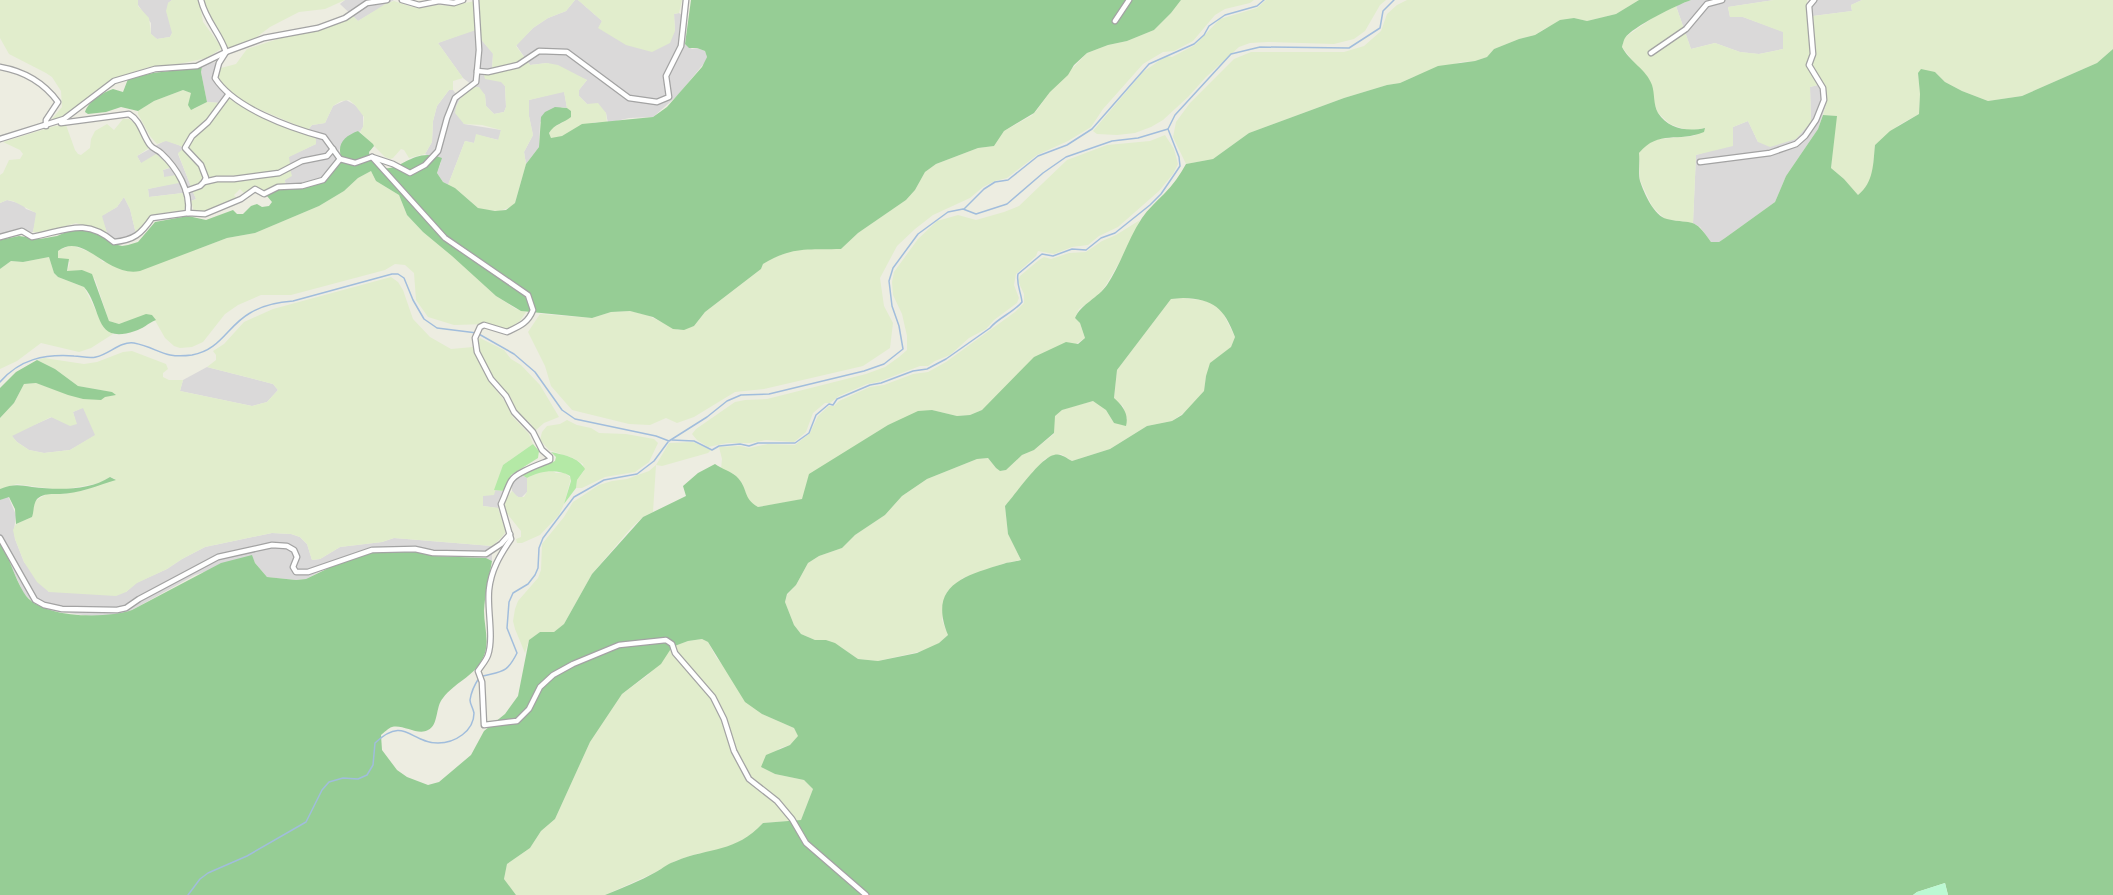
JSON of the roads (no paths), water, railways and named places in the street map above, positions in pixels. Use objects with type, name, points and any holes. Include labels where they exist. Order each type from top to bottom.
[{"type":"street","points":[[201,0],[206,17],[223,43],[226,52]]},
{"type":"street","points":[[0,140],[55,123],[74,113],[122,77],[155,69],[197,66],[264,38],[318,28],[345,18],[367,3],[387,0]]},
{"type":"street","points":[[402,0],[419,5],[439,1],[454,3],[463,0]]},
{"type":"street","points":[[226,52],[219,63],[215,78],[228,95],[253,110],[324,136],[340,159],[355,163],[372,157],[410,173],[424,165],[438,151],[455,98],[476,82],[477,0]]},
{"type":"street","points":[[477,71],[488,72],[518,65],[539,51],[567,52],[629,98],[657,102],[669,97],[666,76],[681,46],[686,0]]},
{"type":"street","points":[[1115,21],[1129,0]]},
{"type":"street","points":[[1651,53],[1686,29],[1707,4],[1722,0]]},
{"type":"street","points":[[1700,162],[1785,149],[1796,144],[1812,128],[1824,100],[1823,88],[1809,65],[1813,54],[1809,6],[1814,0]]},
{"type":"street","points":[[0,67],[11,69],[32,79],[56,99],[58,102],[46,120],[46,126]]},
{"type":"street","points":[[186,191],[200,186],[206,178],[201,165],[185,148],[192,136],[208,122],[228,95]]},
{"type":"street","points":[[55,123],[129,114],[139,122],[152,147],[160,152],[177,172],[186,191],[189,204],[188,213]]},
{"type":"street","points":[[204,182],[279,173],[302,161],[327,156],[333,148]]},
{"type":"street","points":[[372,157],[445,238],[528,295],[533,310],[529,319],[507,332],[484,325],[480,327],[476,338],[477,352],[491,379],[510,402],[514,412],[533,432],[542,450],[550,457],[550,460],[528,469],[511,480],[501,504],[511,539],[498,557],[489,590],[490,644],[488,656],[478,671],[482,682],[484,725],[517,721],[529,709],[540,687],[553,675],[573,664],[619,645],[666,640],[672,644],[675,653],[713,697],[724,719],[734,751],[749,779],[777,801],[792,819],[806,843],[866,895]]},
{"type":"street","points":[[0,237],[22,231],[32,237],[76,226],[106,234],[114,242],[120,241],[142,233],[152,218],[188,213],[205,214],[241,199],[255,189],[264,194],[278,188],[302,186],[323,180],[340,159]]},
{"type":"street","points":[[0,538],[35,600],[44,605],[62,609],[98,610],[126,608],[218,557],[273,545],[287,546],[294,550],[297,557],[293,567],[296,572],[300,573],[372,550],[415,549],[433,553],[486,554],[501,544],[510,534]]},
{"type":"waterway","points":[[964,209],[984,189],[995,182],[1008,180],[1038,156],[1067,145],[1092,129],[1149,64],[1194,44],[1204,35],[1209,26],[1225,15],[1257,6],[1264,0]]},
{"type":"waterway","points":[[0,382],[16,368],[33,360],[53,356],[93,358],[129,343],[174,356],[192,355],[210,348],[242,318],[260,308],[398,274],[404,278],[424,319],[437,328],[477,333],[514,354],[535,372],[562,410],[575,419],[656,436],[669,441],[707,417],[727,401],[741,395],[769,394],[864,371],[884,364],[903,349],[899,326],[892,306],[889,281],[893,268],[918,234],[948,212],[963,209],[976,214],[1007,204],[1043,173],[1066,157],[1112,141],[1138,138],[1168,129],[1175,115],[1231,54],[1260,47],[1349,48],[1380,28],[1383,11],[1394,0]]},
{"type":"waterway","points":[[672,440],[694,441],[712,450],[719,446],[740,444],[749,446],[758,443],[795,443],[809,433],[816,415],[829,404],[833,405],[837,399],[870,385],[913,371],[927,369],[946,359],[1022,302],[1018,274],[1042,254],[1053,256],[1072,249],[1086,250],[1101,238],[1115,233],[1161,194],[1180,166],[1179,157],[1168,129]]},
{"type":"waterway","points":[[483,676],[507,668],[517,653],[507,628],[509,602],[513,593],[528,584],[535,575],[543,538],[574,497],[604,480],[637,474],[654,461],[668,442]]},
{"type":"waterway","points":[[188,895],[200,879],[208,873],[247,856],[306,822],[322,790],[329,782],[343,778],[358,779],[367,775],[373,765],[375,743],[385,735],[401,731],[428,742],[438,743],[451,741],[462,735],[473,719],[474,713],[470,700],[479,678]]}]
